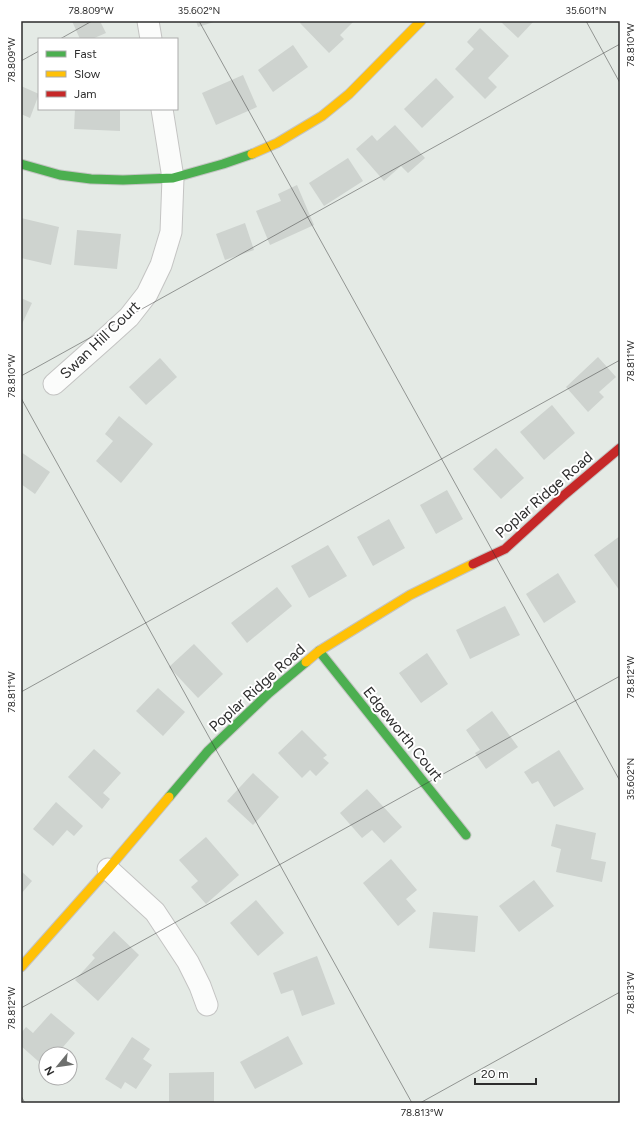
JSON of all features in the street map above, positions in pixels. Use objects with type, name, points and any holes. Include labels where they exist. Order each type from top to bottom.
[{"type":"street","points":[[148,21],[151,38]]},
{"type":"street","points":[[21,164],[60,175],[91,179],[123,180],[173,178],[251,154],[300,130],[322,116],[349,94],[420,21]]},
{"type":"street","name":"Swan Hill Court","points":[[54,384],[107,338],[128,316],[147,294],[161,264],[171,232],[173,178],[162,110]]},
{"type":"street","name":"Poplar Ridge Road","points":[[21,967],[108,869],[208,751],[268,693],[319,651],[410,595],[505,549],[563,496],[619,451]]},
{"type":"street","name":"Edgeworth Court","points":[[319,651],[466,835]]},
{"type":"street","points":[[108,869],[155,912],[188,962],[200,986],[207,1005]]},
{"type":"building","points":[[72,21],[100,21],[106,33],[94,38],[80,38]]},
{"type":"building","points":[[196,21],[217,21],[198,27]]},
{"type":"building","points":[[302,21],[354,21],[340,35],[344,39],[329,53],[300,23]]},
{"type":"building","points":[[500,21],[534,21],[518,38]]},
{"type":"building","points":[[480,28],[509,56],[488,78],[497,87],[485,99],[455,69],[474,49],[467,42]]},
{"type":"building","points":[[293,45],[308,67],[273,92],[258,70]]},
{"type":"building","points":[[243,75],[257,107],[216,125],[202,93]]},
{"type":"building","points":[[436,78],[454,97],[422,128],[404,109]]},
{"type":"building","points":[[21,86],[38,94],[38,97],[30,118],[21,114]]},
{"type":"building","points":[[75,110],[120,110],[120,131],[74,129]]},
{"type":"building","points":[[395,125],[425,158],[408,173],[401,166],[384,181],[356,149],[372,135],[377,141]]},
{"type":"building","points":[[348,158],[363,181],[324,206],[309,183]]},
{"type":"building","points":[[297,185],[314,225],[270,245],[256,211],[281,201],[278,194]]},
{"type":"building","points":[[21,218],[59,227],[51,265],[21,258]]},
{"type":"building","points":[[245,223],[254,250],[225,260],[216,234]]},
{"type":"building","points":[[77,230],[121,234],[117,269],[74,265]]},
{"type":"building","points":[[21,298],[32,303],[21,326]]},
{"type":"building","points":[[598,357],[616,377],[599,392],[604,397],[588,412],[566,387]]},
{"type":"building","points":[[160,358],[177,377],[146,405],[129,387]]},
{"type":"building","points":[[552,405],[575,433],[544,460],[520,432]]},
{"type":"building","points":[[119,416],[153,444],[121,483],[96,461],[113,441],[105,434]]},
{"type":"building","points":[[496,448],[524,478],[501,499],[473,469]]},
{"type":"building","points":[[21,452],[50,472],[35,494],[21,484]]},
{"type":"building","points":[[447,490],[463,519],[436,534],[420,505]]},
{"type":"building","points":[[389,519],[405,548],[373,566],[357,537]]},
{"type":"building","points":[[620,536],[620,591],[594,555]]},
{"type":"building","points":[[328,545],[347,576],[309,598],[291,566]]},
{"type":"building","points":[[558,573],[576,602],[544,623],[526,594]]},
{"type":"building","points":[[277,587],[292,606],[247,643],[231,623]]},
{"type":"building","points":[[505,606],[520,635],[470,659],[456,630]]},
{"type":"building","points":[[194,644],[223,674],[198,698],[169,667]]},
{"type":"building","points":[[427,653],[448,684],[421,703],[399,673]]},
{"type":"building","points":[[158,688],[185,712],[163,736],[136,711]]},
{"type":"building","points":[[492,711],[518,747],[486,769],[475,753],[480,750],[466,730]]},
{"type":"building","points":[[302,730],[327,755],[323,758],[329,763],[316,776],[310,770],[302,778],[278,753]]},
{"type":"building","points":[[94,749],[121,773],[103,793],[110,799],[102,809],[68,777]]},
{"type":"building","points":[[559,750],[584,789],[554,807],[538,781],[532,784],[524,772]]},
{"type":"building","points":[[253,773],[279,797],[253,825],[227,801]]},
{"type":"building","points":[[367,789],[402,827],[384,843],[372,830],[362,838],[340,813]]},
{"type":"building","points":[[56,802],[83,826],[74,836],[67,830],[53,846],[33,829]]},
{"type":"building","points":[[556,824],[596,833],[591,859],[606,862],[602,882],[556,872],[561,849],[551,846]]},
{"type":"building","points":[[206,837],[239,875],[206,904],[191,887],[198,881],[179,860]]},
{"type":"building","points":[[391,859],[417,890],[406,899],[416,911],[398,926],[363,883]]},
{"type":"building","points":[[21,871],[32,881],[21,894]]},
{"type":"building","points":[[534,880],[554,906],[519,932],[499,906]]},
{"type":"building","points":[[256,900],[284,933],[258,956],[230,923]]},
{"type":"building","points":[[433,912],[478,916],[475,952],[429,948]]},
{"type":"building","points":[[114,931],[139,955],[98,1001],[75,980],[95,958],[92,955]]},
{"type":"building","points":[[317,956],[335,1004],[302,1016],[293,990],[281,994],[273,973]]},
{"type":"building","points":[[51,1013],[75,1033],[64,1046],[38,1046],[38,1061],[21,1046],[21,1033],[26,1027],[33,1033]]},
{"type":"building","points":[[288,1036],[303,1064],[255,1089],[240,1062]]},
{"type":"building","points":[[132,1037],[150,1049],[143,1059],[152,1065],[136,1089],[125,1082],[121,1089],[105,1079]]},
{"type":"building","points":[[214,1072],[214,1103],[169,1103],[169,1073]]},
{"type":"traffic: fast","points":[[21,164],[60,175],[91,179],[123,180],[173,178],[252,154]]},
{"type":"traffic: fast","points":[[319,651],[466,835]]},
{"type":"traffic: fast","points":[[169,797],[208,751],[269,693],[306,662]]},
{"type":"traffic: slow","points":[[252,154],[277,143],[322,116],[349,94],[421,21]]},
{"type":"traffic: slow","points":[[306,662],[319,651],[410,595],[473,564]]},
{"type":"traffic: slow","points":[[21,967],[108,869],[169,797]]},
{"type":"traffic: jam","points":[[473,564],[505,549],[563,496],[620,448]]}]
